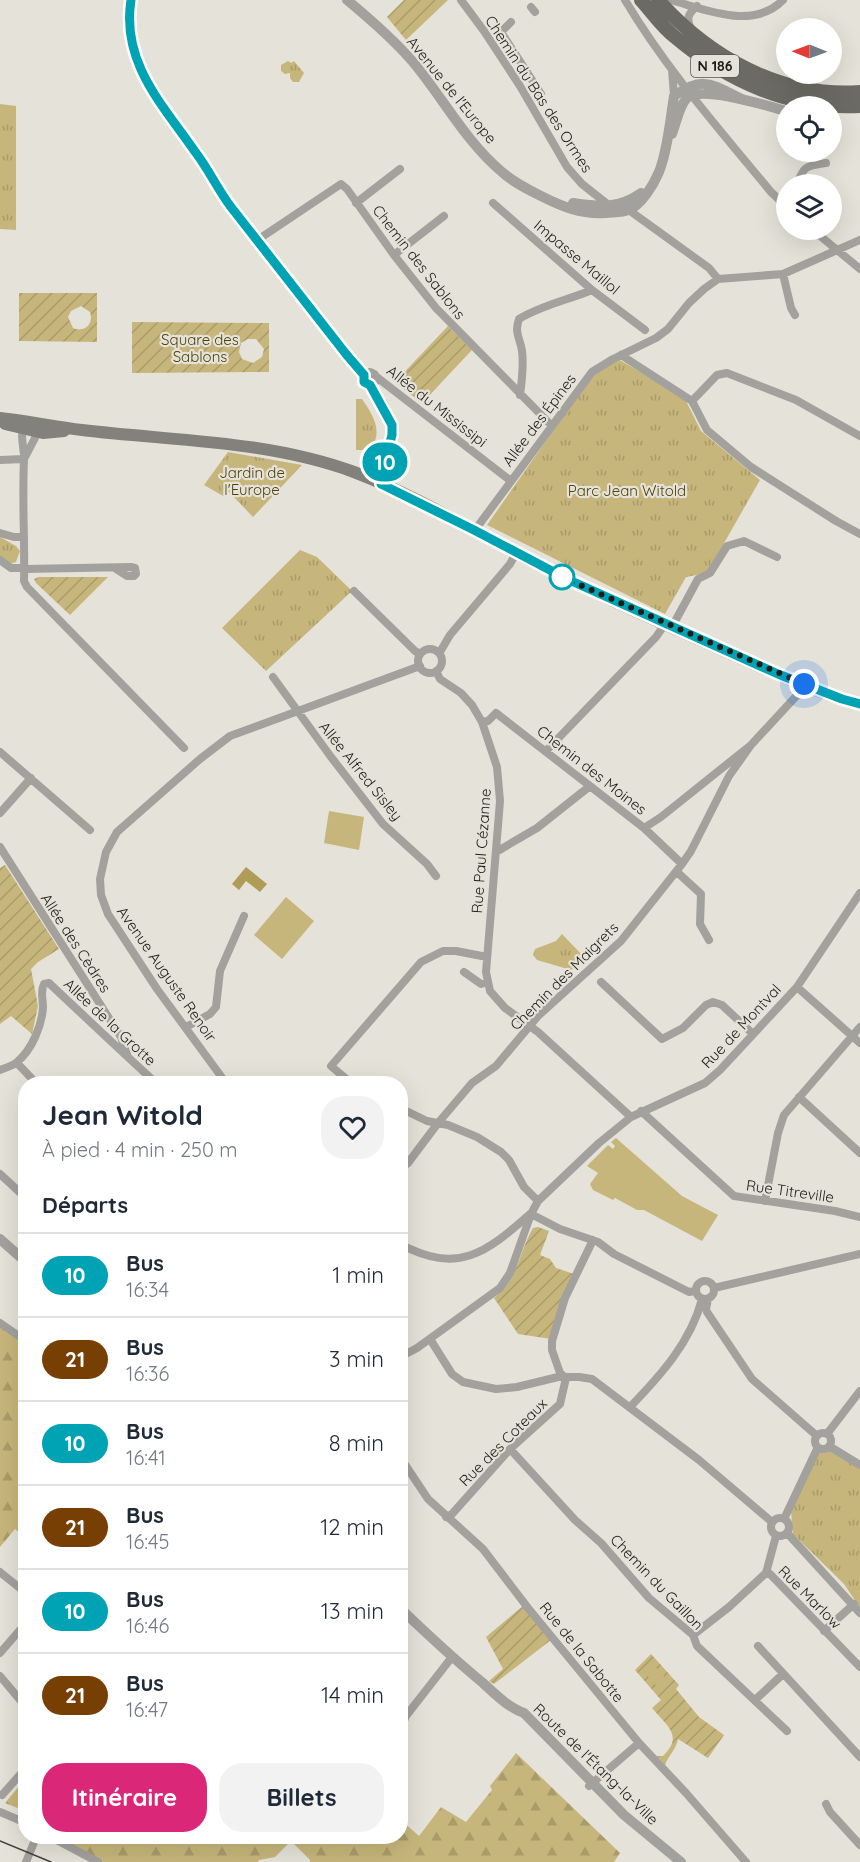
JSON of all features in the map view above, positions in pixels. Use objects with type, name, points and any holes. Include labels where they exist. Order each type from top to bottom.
[{"type":"main road","name":"N 186","points":[[658,0],[694,36],[719,54],[765,77],[812,96]]},
{"type":"main road","name":"N 186","points":[[630,2],[730,76],[776,96]]},
{"type":"main road","name":"N 186","points":[[842,96],[860,92]]},
{"type":"main road","name":"N 186","points":[[842,104],[860,106]]},
{"type":"main road","points":[[0,418],[30,428]]},
{"type":"main road","points":[[0,423],[30,428],[81,430],[237,445],[314,459],[381,484],[567,579],[669,625],[804,684],[860,704]]},
{"type":"street","points":[[131,0],[131,44],[146,79],[216,181],[227,202],[256,241],[346,354],[370,378],[392,425],[385,477],[381,484]]},
{"type":"street","name":"Avenue de l'Europe","points":[[346,0],[387,35],[412,62],[484,156],[511,179],[561,206],[596,213],[620,207]]},
{"type":"street","name":"Chemin du Bas des Ormes","points":[[461,0],[530,102],[567,168],[600,198],[620,207],[709,268],[718,279]]},
{"type":"street","points":[[670,0],[732,15],[753,17],[766,13],[783,0]]},
{"type":"street","points":[[630,2],[672,69],[776,197]]},
{"type":"street","points":[[694,36],[688,22],[688,15],[696,6]]},
{"type":"street","points":[[511,22],[501,32],[541,94]]},
{"type":"street","points":[[524,68],[522,72],[536,95],[530,102]]},
{"type":"street","points":[[596,213],[620,207],[651,187],[664,153],[674,96],[672,69]]},
{"type":"street","points":[[674,96],[689,91],[697,83],[707,84],[744,100],[776,105]]},
{"type":"street","points":[[664,153],[689,91]]},
{"type":"street","points":[[801,174],[808,166],[826,163]]},
{"type":"street","points":[[356,203],[400,169]]},
{"type":"street","name":"Chemin des Sablons","points":[[256,241],[340,184],[347,189],[394,255],[450,324],[552,426]]},
{"type":"street","name":"Avenue de l'Europe","points":[[537,194],[575,203],[620,207]]},
{"type":"street","name":"Impasse Maillol","points":[[493,203],[592,290],[645,330]]},
{"type":"street","points":[[394,255],[444,216]]},
{"type":"street","points":[[825,240],[860,269]]},
{"type":"street","points":[[718,279],[783,274],[860,240]]},
{"type":"street","points":[[783,274],[790,308],[795,315]]},
{"type":"street","name":"Allée des Épines","points":[[474,530],[592,372],[662,334],[689,303],[718,279]]},
{"type":"street","points":[[520,395],[524,371],[522,350],[516,330],[519,319],[535,309],[566,301],[592,290]]},
{"type":"street","points":[[621,355],[692,401],[707,430],[744,461],[860,534]]},
{"type":"street","points":[[692,401],[717,375],[727,373],[796,400],[860,436]]},
{"type":"street","name":"Allée du Mississipi","points":[[370,378],[511,481]]},
{"type":"street","points":[[30,428],[22,478],[24,581],[27,587],[184,748]]},
{"type":"street","points":[[24,459],[30,428]]},
{"type":"street","points":[[369,479],[372,471],[386,457]]},
{"type":"street","points":[[0,460],[4,458],[24,459]]},
{"type":"street","points":[[0,533],[24,537]]},
{"type":"street","points":[[546,751],[669,625],[698,579],[710,573],[727,546],[744,541],[777,556]]},
{"type":"street","points":[[440,652],[429,648],[420,654],[418,660],[420,666],[427,672],[436,671],[442,663],[440,652],[450,635],[510,564],[516,553]]},
{"type":"street","points":[[0,560],[11,568],[116,569]]},
{"type":"street","points":[[354,591],[420,654]]},
{"type":"street","name":"Avenue Auguste Renoir","points":[[221,1076],[132,953],[108,914],[100,887],[106,852],[117,832],[230,736],[420,666]]},
{"type":"street","name":"Rue Paul Cézanne","points":[[436,671],[440,679],[461,693],[472,705],[482,722],[493,751],[499,784],[487,982]]},
{"type":"street","name":"Allée Alfred Sisley","points":[[273,677],[383,824],[427,864],[436,876]]},
{"type":"street","points":[[644,828],[751,745],[800,692],[804,684]]},
{"type":"street","name":"Chemin des Moines","points":[[482,722],[488,721],[496,713],[644,828],[701,894],[700,924],[709,940]]},
{"type":"street","name":"Chemin des Maigrets","points":[[438,1123],[472,1083],[496,1066],[529,1026],[621,941],[680,868],[729,776],[751,745]]},
{"type":"street","points":[[0,752],[90,830]]},
{"type":"street","points":[[0,813],[31,778]]},
{"type":"street","points":[[496,852],[537,828],[590,786]]},
{"type":"street","name":"Allée des Cèdres","points":[[0,847],[121,1037],[128,1054]]},
{"type":"street","name":"Rue de Montval","points":[[531,1214],[538,1201],[599,1143],[631,1117],[705,1083],[720,1070],[797,987],[860,893]]},
{"type":"street","points":[[186,1027],[210,1014],[216,1007],[220,971],[244,916]]},
{"type":"street","points":[[343,1076],[331,1066],[421,962],[443,951],[487,957]]},
{"type":"street","points":[[464,972],[481,984],[487,982],[496,999],[631,1117]]},
{"type":"street","points":[[601,982],[662,1039],[683,1028],[705,1005],[713,1002],[722,1005],[753,1034]]},
{"type":"street","name":"Allée de la Grotte","points":[[17,1062],[34,1040],[43,1007],[41,990],[44,984],[49,983],[114,1046],[128,1054],[149,1076]]},
{"type":"street","points":[[797,987],[860,1043]]},
{"type":"street","points":[[765,1201],[778,1132],[784,1114],[860,1027]]},
{"type":"street","points":[[0,1070],[17,1062],[30,1076]]},
{"type":"street","points":[[799,1097],[860,1153]]},
{"type":"street","name":"Rue Titreville","points":[[641,1111],[734,1196],[835,1211],[860,1217]]},
{"type":"street","points":[[408,1112],[427,1121],[477,1137],[501,1152],[509,1160],[524,1187],[538,1201]]},
{"type":"street","points":[[408,1163],[438,1123]]},
{"type":"street","points":[[0,1174],[18,1191]]},
{"type":"street","points":[[531,1214],[560,1229],[593,1240],[614,1254],[689,1292],[695,1291]]},
{"type":"street","points":[[408,1248],[430,1258],[475,1256],[505,1236],[531,1214]]},
{"type":"street","points":[[408,1352],[500,1288],[510,1274],[531,1214]]},
{"type":"street","points":[[0,1233],[18,1249]]},
{"type":"street","points":[[0,1239],[18,1255]]},
{"type":"street","points":[[566,1378],[561,1373],[552,1350],[552,1341],[565,1298],[593,1240]]},
{"type":"street","points":[[714,1288],[860,1254]]},
{"type":"street","points":[[705,1299],[697,1296],[695,1291],[697,1285],[704,1281],[714,1288]]},
{"type":"street","points":[[630,1407],[676,1355],[705,1299],[712,1296],[714,1288]]},
{"type":"street","points":[[705,1299],[707,1312],[752,1379],[817,1436]]},
{"type":"street","points":[[0,1323],[18,1335]]},
{"type":"street","points":[[430,1339],[452,1374],[463,1382],[496,1389],[517,1387],[558,1377],[592,1379],[699,1460],[772,1522]]},
{"type":"street","name":"Rue des Coteaux","points":[[446,1516],[452,1514],[510,1449],[560,1404],[566,1378]]},
{"type":"street","points":[[827,1434],[860,1391]]},
{"type":"street","points":[[784,1519],[818,1447],[815,1440],[817,1436],[820,1433],[827,1434]]},
{"type":"street","points":[[827,1434],[830,1441],[829,1446]]},
{"type":"street","points":[[818,1447],[829,1446],[860,1465]]},
{"type":"street","name":"Chemin du Gaillon","points":[[510,1449],[575,1520],[601,1543],[649,1598],[693,1635],[697,1646],[787,1731]]},
{"type":"street","name":"Rue de la Sabotte","points":[[408,1469],[428,1498],[483,1549],[528,1608],[639,1743],[746,1862]]},
{"type":"street","points":[[772,1522],[776,1519],[784,1519],[790,1525],[788,1534]]},
{"type":"street","points":[[772,1522],[771,1529],[776,1536],[782,1537],[788,1534]]},
{"type":"street","points":[[788,1534],[860,1613]]},
{"type":"street","points":[[693,1635],[729,1607],[766,1573],[776,1536]]},
{"type":"street","points":[[0,1572],[18,1587]]},
{"type":"street","name":"Rue Marlow","points":[[766,1573],[770,1574],[860,1667]]},
{"type":"street","points":[[825,1631],[854,1605]]},
{"type":"street","name":"Route de l'Étang-la-Ville","points":[[408,1616],[452,1657],[518,1710],[521,1717],[547,1740],[623,1820],[674,1862]]},
{"type":"street","points":[[0,1653],[18,1632]]},
{"type":"street","points":[[758,1646],[860,1757]]},
{"type":"street","points":[[408,1713],[452,1657]]},
{"type":"street","points":[[755,1700],[783,1674]]},
{"type":"street","points":[[0,1676],[18,1697]]},
{"type":"street","points":[[590,1785],[639,1743]]},
{"type":"street","points":[[2,1795],[18,1777]]},
{"type":"street","name":"Route de l'Étang-la-Ville","points":[[590,1785],[681,1862]]},
{"type":"street","points":[[826,1804],[830,1812],[860,1845]]},
{"type":"street","points":[[0,1812],[18,1820]]},
{"type":"street","points":[[26,1862],[33,1844]]},
{"type":"street","points":[[64,1844],[98,1862]]},
{"type":"green space","points":[[404,0],[448,0],[406,40],[387,17]]},
{"type":"green space","points":[[288,61],[291,63],[294,61],[304,73],[299,82],[293,82],[290,73],[285,74],[281,71],[281,65]]},
{"type":"green space","points":[[0,104],[16,106],[16,230],[0,229]]},
{"type":"green space","points":[[19,293],[97,293],[97,342],[19,341]],"holes":[[[81,306],[90,312],[91,320],[88,326],[81,329],[73,328],[68,317],[71,311]]]},
{"type":"green space","name":"Square des Sablons","points":[[132,322],[269,323],[269,372],[132,373]],"holes":[[[248,339],[256,339],[264,349],[262,357],[253,363],[242,359],[239,352],[241,343]]]},
{"type":"green space","points":[[448,326],[472,350],[422,403],[395,382]]},
{"type":"green space","name":"Parc Jean Witold","points":[[618,359],[684,397],[701,431],[760,480],[707,573],[686,577],[665,614],[487,525],[593,374]]},
{"type":"green space","points":[[356,399],[362,399],[370,411],[377,430],[370,450],[356,450]]},
{"type":"green space","name":"Jardin de l'Europe","points":[[228,452],[302,465],[253,517],[228,491],[223,496],[204,485]]},
{"type":"green space","points":[[0,537],[16,546],[20,551],[16,562],[9,564],[0,556]]},
{"type":"green space","points":[[300,550],[317,557],[352,591],[266,671],[222,628]]},
{"type":"green space","points":[[39,577],[108,577],[70,615],[36,583],[34,579]]},
{"type":"green space","points":[[329,811],[364,817],[359,850],[324,843]]},
{"type":"green space","points":[[5,865],[59,949],[31,969],[38,1006],[32,1034],[11,1016],[0,1024],[0,868]]},
{"type":"green space","points":[[286,897],[314,921],[282,959],[254,935]]},
{"type":"green space","points":[[562,934],[585,958],[571,970],[537,960],[533,955],[535,949],[556,941]]},
{"type":"green space","points":[[616,1138],[682,1196],[718,1215],[702,1241],[644,1210],[637,1210],[615,1198],[613,1200],[593,1190],[590,1184],[598,1173],[587,1166],[608,1145],[613,1149],[615,1146],[611,1142]]},
{"type":"green space","points":[[538,1227],[549,1231],[540,1255],[550,1259],[556,1268],[574,1274],[551,1339],[518,1334],[494,1298],[509,1282],[533,1228]]},
{"type":"green space","points":[[0,1326],[18,1338],[18,1532],[15,1529],[0,1547]]},
{"type":"green space","points":[[830,1449],[860,1467],[860,1608],[844,1584],[793,1534],[791,1512],[819,1451]]},
{"type":"green space","points":[[524,1605],[551,1640],[494,1684],[489,1681],[503,1669],[486,1637]]},
{"type":"green space","points":[[651,1654],[679,1685],[676,1689],[699,1717],[724,1735],[708,1758],[678,1739],[665,1765],[657,1756],[663,1756],[669,1749],[673,1737],[668,1726],[652,1708],[661,1700],[635,1670]]},
{"type":"green space","points":[[653,1664],[670,1683],[661,1691],[644,1672]]},
{"type":"green space","points":[[516,1753],[620,1853],[614,1862],[310,1862],[294,1844],[408,1844],[408,1826],[419,1836],[441,1807],[466,1822],[492,1790],[490,1786]]},
{"type":"green space","points":[[18,1787],[18,1808],[5,1803]]},
{"type":"green space","points":[[70,1844],[288,1844],[275,1857],[258,1862],[103,1862]]},
{"type":"shaded area","points":[[246,867],[267,884],[260,892],[246,881],[239,890],[232,884]]},
{"type":"tram line","points":[[0,1841],[51,1862]]},
{"type":"bus line","name":"10","points":[[131,0],[131,44],[146,79],[216,181],[231,207],[278,270],[361,370],[364,382],[370,385],[388,416],[392,425],[392,435],[386,457],[385,477],[381,484],[567,579],[778,674],[860,704]]},
{"type":"route","points":[[562,577],[804,684]]}]
